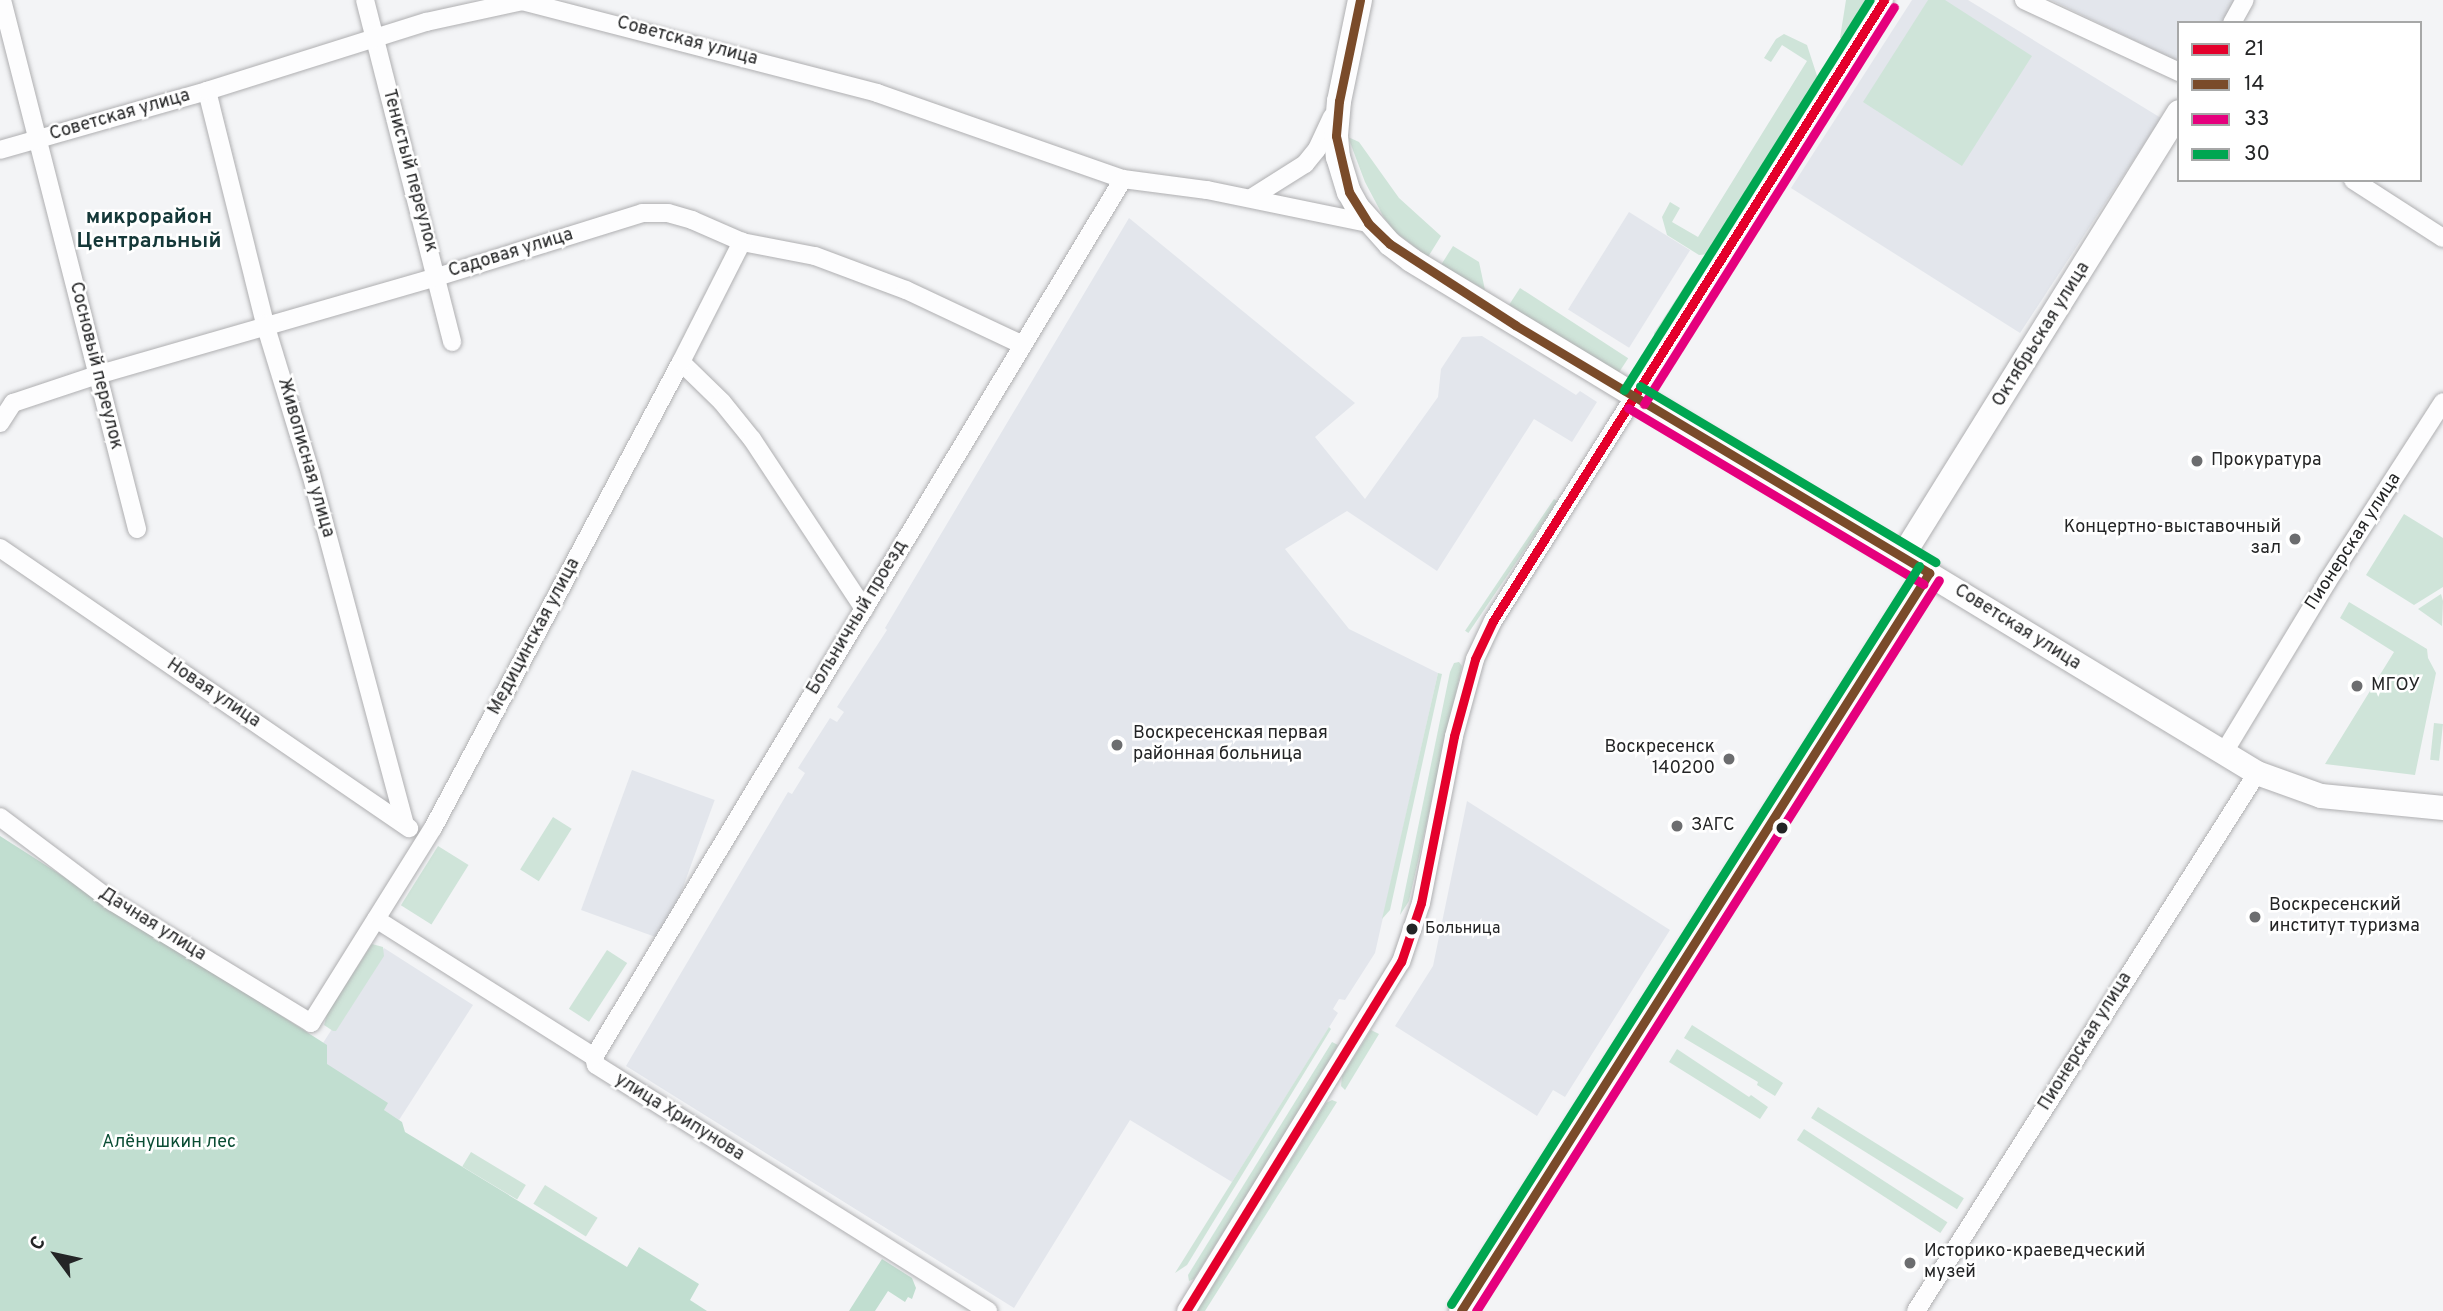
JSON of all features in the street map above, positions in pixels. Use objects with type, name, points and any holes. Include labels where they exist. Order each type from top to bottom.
[{"type":"main road","name":"Советская улица","points":[[1360,0],[1339,101],[1336,136],[1338,156],[1349,192],[1368,223],[1410,260],[2257,773],[2321,796],[2443,808]]},
{"type":"main road","name":"Октябрьская улица","points":[[1902,557],[2177,115]]},
{"type":"main road","points":[[1461,1311],[1929,573]]},
{"type":"street","name":"Сосновый переулок","points":[[2,0],[137,529]]},
{"type":"street","name":"Тенистый переулок","points":[[365,0],[452,342]]},
{"type":"street","points":[[1186,1311],[1371,1015],[1401,962],[1421,903],[1454,736],[1475,659],[1493,621],[1884,0]]},
{"type":"street","points":[[2024,0],[2177,71]]},
{"type":"street","points":[[2233,21],[2245,0]]},
{"type":"street","name":"Советская улица","points":[[0,150],[207,91],[426,22],[522,1],[877,93],[1123,179],[1251,198],[1368,223]]},
{"type":"street","name":"Живописная улица","points":[[207,91],[265,324],[311,474],[405,825]]},
{"type":"street","points":[[1251,198],[1304,164],[1321,142],[1339,101]]},
{"type":"street","name":"Больничный проезд","points":[[594,1058],[1123,179]]},
{"type":"street","points":[[2356,182],[2443,238]]},
{"type":"street","name":"Садовая улица","points":[[0,423],[13,402],[265,324],[437,277],[642,213],[668,213],[692,220],[742,242],[815,256],[906,290],[1023,345]]},
{"type":"street","name":"Медицинская улица","points":[[311,1023],[426,840],[681,362],[742,242]]},
{"type":"street","points":[[681,362],[722,402],[752,439],[864,609]]},
{"type":"street","name":"Пионерская улица","points":[[2222,754],[2327,582],[2443,402]]},
{"type":"street","name":"Новая улица","points":[[0,548],[426,840]]},
{"type":"street","name":"Пионерская улица","points":[[1916,1311],[2257,773]]},
{"type":"street","name":"Дачная улица","points":[[0,817],[113,902],[311,1023]]},
{"type":"street","name":"улица Хрипунова","points":[[376,919],[594,1058],[596,1065],[988,1311]]},
{"type":"shaded area","points":[[1912,0],[1968,0],[2161,118],[2020,333],[1791,188]]},
{"type":"shaded area","points":[[2051,0],[2250,0],[2237,21],[2177,21],[2177,61]]},
{"type":"shaded area","points":[[1629,212],[1690,250],[1629,348],[1568,310]]},
{"type":"shaded area","name":"Воскресенская первая районная больница","points":[[1129,218],[1355,403],[1315,437],[1365,499],[1438,397],[1441,369],[1462,337],[1482,336],[1576,395],[1580,391],[1597,402],[1572,442],[1534,419],[1437,571],[1347,511],[1285,549],[1349,629],[1438,673],[1375,953],[1345,1000],[1339,999],[1333,1009],[1338,1013],[1232,1182],[1130,1120],[1014,1308],[626,1066],[788,792],[792,794],[805,773],[798,768],[830,718],[837,722],[844,712],[837,707],[887,630],[885,628]]},
{"type":"shaded area","points":[[632,770],[715,800],[664,940],[581,910]]},
{"type":"shaded area","points":[[1467,801],[1670,930],[1565,1097],[1553,1090],[1537,1116],[1395,1026],[1433,966]]},
{"type":"shaded area","points":[[384,948],[473,1005],[399,1120],[322,1070],[323,1043]]},
{"type":"green space","points":[[1846,0],[1871,0],[1856,31],[1846,39],[1840,38]]},
{"type":"green space","points":[[1928,0],[1945,0],[2032,56],[1962,166],[1863,102]]},
{"type":"green space","points":[[1784,34],[1807,45],[1820,85],[1722,242],[1710,254],[1699,255],[1667,235],[1662,217],[1670,202],[1680,208],[1672,222],[1698,237],[1807,61],[1782,45],[1771,62],[1764,58],[1776,39]]},
{"type":"green space","points":[[1348,137],[1359,142],[1399,198],[1441,236],[1428,257],[1394,231],[1383,216],[1365,182]]},
{"type":"green space","points":[[1453,246],[1479,262],[1485,290],[1441,265]]},
{"type":"green space","points":[[1693,273],[1693,287],[1655,345],[1654,333]]},
{"type":"green space","points":[[1520,288],[1628,358],[1617,375],[1509,305]]},
{"type":"green space","points":[[1554,499],[1557,501],[1468,633],[1465,631]]},
{"type":"green space","points":[[2404,514],[2443,538],[2443,587],[2414,605],[2366,575]]},
{"type":"green space","points":[[2441,594],[2443,601],[2442,626],[2418,609]]},
{"type":"green space","points":[[2349,602],[2427,649],[2428,658],[2436,673],[2415,775],[2325,764],[2394,652],[2340,618]]},
{"type":"green space","points":[[1459,662],[1462,666],[1409,901],[1400,915],[1450,672],[1454,663]]},
{"type":"green space","points":[[1438,673],[1442,674],[1390,910],[1382,919]]},
{"type":"green space","points":[[2434,723],[2443,724],[2439,761],[2430,760]]},
{"type":"green space","points":[[553,817],[572,829],[539,881],[520,870]]},
{"type":"green space","name":"Алёнушкин лес","points":[[0,836],[327,1045],[327,1064],[388,1103],[384,1110],[402,1122],[405,1132],[627,1267],[639,1247],[699,1284],[690,1300],[707,1311],[0,1311]]},
{"type":"green space","points":[[438,846],[469,865],[431,924],[401,905]]},
{"type":"green space","points":[[372,944],[383,947],[384,956],[336,1031],[333,1031],[324,1025],[327,1014]]},
{"type":"green space","points":[[607,950],[627,963],[589,1022],[569,1009]]},
{"type":"green space","points":[[1692,1025],[1783,1083],[1775,1096],[1757,1085],[1758,1082],[1684,1038]]},
{"type":"green space","points":[[1329,1027],[1331,1029],[1187,1265],[1175,1273]]},
{"type":"green space","points":[[1371,1030],[1379,1034],[1345,1090],[1341,1086],[1342,1076]]},
{"type":"green space","points":[[1332,1042],[1338,1045],[1312,1092],[1194,1279],[1189,1281],[1188,1275]]},
{"type":"green space","points":[[1677,1049],[1768,1107],[1760,1119],[1669,1062]]},
{"type":"green space","points":[[1332,1100],[1337,1102],[1205,1311],[1197,1311],[1326,1103]]},
{"type":"green space","points":[[1818,1107],[1964,1198],[1957,1209],[1811,1118]]},
{"type":"green space","points":[[1804,1129],[1947,1222],[1940,1233],[1797,1140]]},
{"type":"green space","points":[[471,1152],[526,1185],[517,1200],[462,1167]]},
{"type":"green space","points":[[545,1185],[598,1218],[586,1237],[533,1204]]},
{"type":"green space","points":[[882,1259],[912,1278],[916,1288],[912,1299],[908,1297],[905,1302],[888,1291],[875,1311],[849,1311]]},
{"type":"transit line","name":"14","points":[[1360,0],[1339,101],[1336,136],[1349,192],[1368,223],[1390,244],[1515,325],[1929,573]]},
{"type":"transit line","name":"30","points":[[1624,390],[1870,0]]},
{"type":"transit line","name":"21","points":[[1186,1311],[1401,962],[1421,903],[1454,736],[1475,659],[1493,621],[1884,0]]},
{"type":"transit line","name":"33","points":[[1644,404],[1894,7]]},
{"type":"transit line","name":"30","points":[[1640,386],[1935,562]]},
{"type":"transit line","name":"33","points":[[1628,408],[1923,584]]},
{"type":"transit line","name":"30","points":[[1451,1304],[1919,566]]},
{"type":"transit line","name":"14","points":[[1461,1311],[1929,573]]},
{"type":"transit line","name":"33","points":[[1476,1311],[1939,580]]},
{"type":"place","name":"Прокуратура","points":[[2197,461]]},
{"type":"place","name":"Концертно-выставочный зал","points":[[2295,539]]},
{"type":"place","name":"МГОУ","points":[[2357,686]]},
{"type":"place","name":"Воскресенская первая районная больница","points":[[1117,745]]},
{"type":"place","name":"Воскресенск 140200","points":[[1729,759]]},
{"type":"place","name":"ЗАГС","points":[[1677,826]]},
{"type":"place","name":"Воскресенский институт туризма","points":[[2255,917]]},
{"type":"place","name":"Больница","points":[[1412,929]]},
{"type":"place","name":"Историко-краеведческий музей","points":[[1910,1263]]},
{"type":"district","name":"микрорайон Центральный","points":[[149,230]]}]
